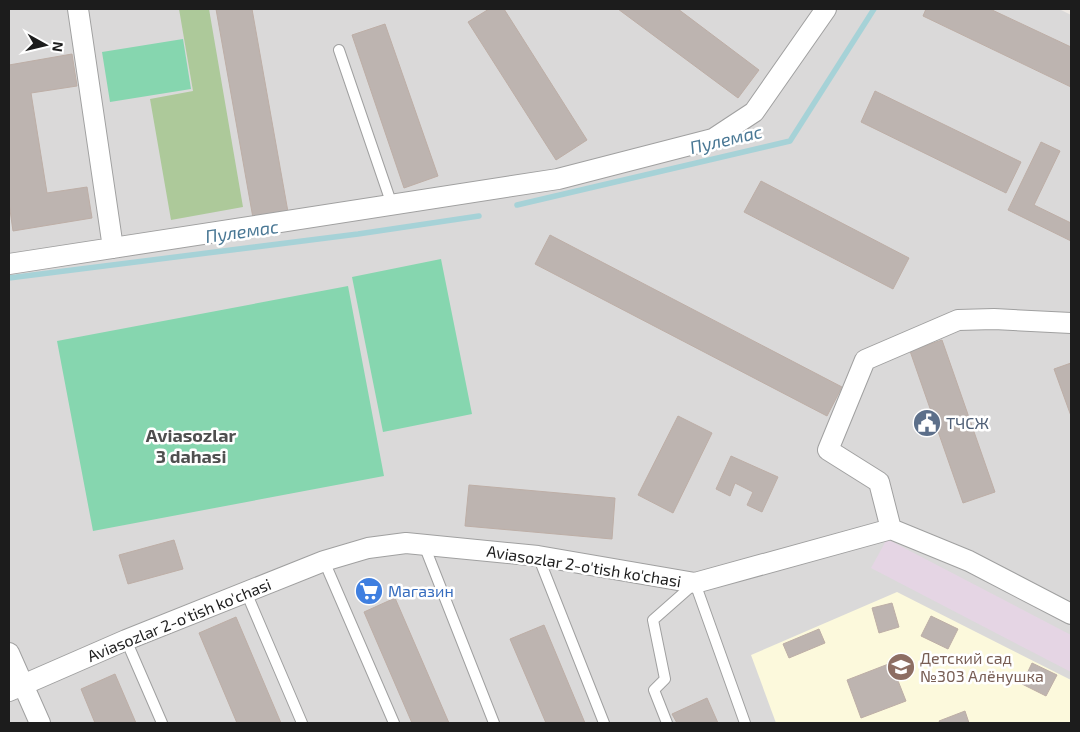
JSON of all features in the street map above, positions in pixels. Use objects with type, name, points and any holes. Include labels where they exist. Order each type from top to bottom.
[{"type":"street","points":[[78,9],[113,248]]},
{"type":"street","points":[[9,264],[558,179],[713,139],[754,112],[826,9]]},
{"type":"street","points":[[1071,323],[994,319],[958,320],[865,360],[828,450],[879,482],[891,529],[969,561],[1071,614]]},
{"type":"street","name":"Aviasozlar 2-o'tish ko'chasi","points":[[16,688],[126,640],[246,592],[324,561],[368,548],[406,543],[538,556],[694,583],[891,529]]},
{"type":"street","points":[[9,653],[16,688],[40,723]]},
{"type":"lane","points":[[339,50],[392,205]]},
{"type":"lane","points":[[424,545],[494,723]]},
{"type":"lane","points":[[538,556],[604,723]]},
{"type":"lane","points":[[324,561],[394,723]]},
{"type":"lane","points":[[667,723],[654,690],[665,679],[653,620],[694,583],[745,723]]},
{"type":"lane","points":[[246,592],[302,723]]},
{"type":"lane","points":[[126,640],[162,723]]},
{"type":"shaded area","name":"Aviasozlar 3 dahasi","points":[[9,9],[1059,9],[1071,15],[1071,723],[9,723]]},
{"type":"shaded area","points":[[887,539],[1071,635],[1071,672],[871,568]]},
{"type":"shaded area","name":"Детский сад №303 Алёнушка","points":[[897,592],[1071,680],[1071,723],[776,723],[751,655]]},
{"type":"green space","points":[[179,9],[209,9],[243,207],[171,220],[150,99],[193,91]]},
{"type":"green space","points":[[183,39],[191,89],[110,102],[102,52]]},
{"type":"green space","points":[[441,259],[472,414],[383,432],[352,277]]},
{"type":"green space","points":[[348,286],[384,476],[93,531],[57,341]]},
{"type":"building","points":[[216,9],[252,9],[288,212],[253,218]]},
{"type":"building","points":[[489,9],[504,9],[587,140],[556,160],[468,22]]},
{"type":"building","points":[[618,9],[678,9],[759,70],[738,98]]},
{"type":"building","points":[[926,9],[990,9],[1071,47],[1071,87],[923,16]]},
{"type":"building","points":[[385,24],[438,176],[404,188],[352,35]]},
{"type":"building","points":[[72,54],[77,86],[31,93],[47,193],[87,187],[92,218],[13,231],[9,203],[9,65]]},
{"type":"building","points":[[875,91],[1021,162],[1006,193],[861,122]]},
{"type":"building","points":[[1041,142],[1060,151],[1034,205],[1071,223],[1071,241],[1008,210]]},
{"type":"building","points":[[761,181],[909,258],[893,289],[744,212]]},
{"type":"building","points":[[550,235],[842,387],[827,416],[535,264]]},
{"type":"building","points":[[942,340],[995,492],[963,503],[910,351]]},
{"type":"building","points":[[1071,363],[1071,416],[1054,369]]},
{"type":"building","points":[[678,416],[712,433],[673,513],[638,495]]},
{"type":"building","points":[[731,456],[778,477],[762,512],[747,505],[753,492],[735,483],[730,496],[716,489]]},
{"type":"building","points":[[469,485],[615,498],[612,539],[465,526]]},
{"type":"building","points":[[174,540],[183,569],[128,584],[119,555]]},
{"type":"building","points":[[395,598],[449,723],[412,723],[364,612]]},
{"type":"building","points":[[892,603],[899,627],[879,633],[872,608]]},
{"type":"building","points":[[931,616],[958,629],[948,649],[921,636]]},
{"type":"building","points":[[236,617],[281,723],[237,723],[199,633]]},
{"type":"building","points":[[544,625],[585,723],[546,723],[510,639]]},
{"type":"building","points":[[819,629],[825,643],[789,658],[783,644]]},
{"type":"building","points":[[891,663],[906,701],[861,718],[847,680]]},
{"type":"building","points":[[1032,663],[1057,675],[1046,696],[1022,684]]},
{"type":"building","points":[[115,674],[136,723],[95,723],[81,689]]},
{"type":"building","points":[[707,698],[718,723],[677,723],[672,714]]},
{"type":"building","points":[[965,711],[969,723],[940,723],[939,721]]},
{"type":"waterway","name":"Пулемас","points":[[517,205],[790,141],[874,9]]},
{"type":"waterway","name":"Пулемас","points":[[9,278],[358,234],[479,216]]},
{"type":"place","name":"ТЧСЖ","points":[[927,423]]},
{"type":"place","name":"Магазин","points":[[369,591]]},
{"type":"place","name":"Детский сад №303 Алёнушка","points":[[901,667]]},
{"type":"district","name":"Aviasozlar 3 dahasi","points":[[191,446]]}]
